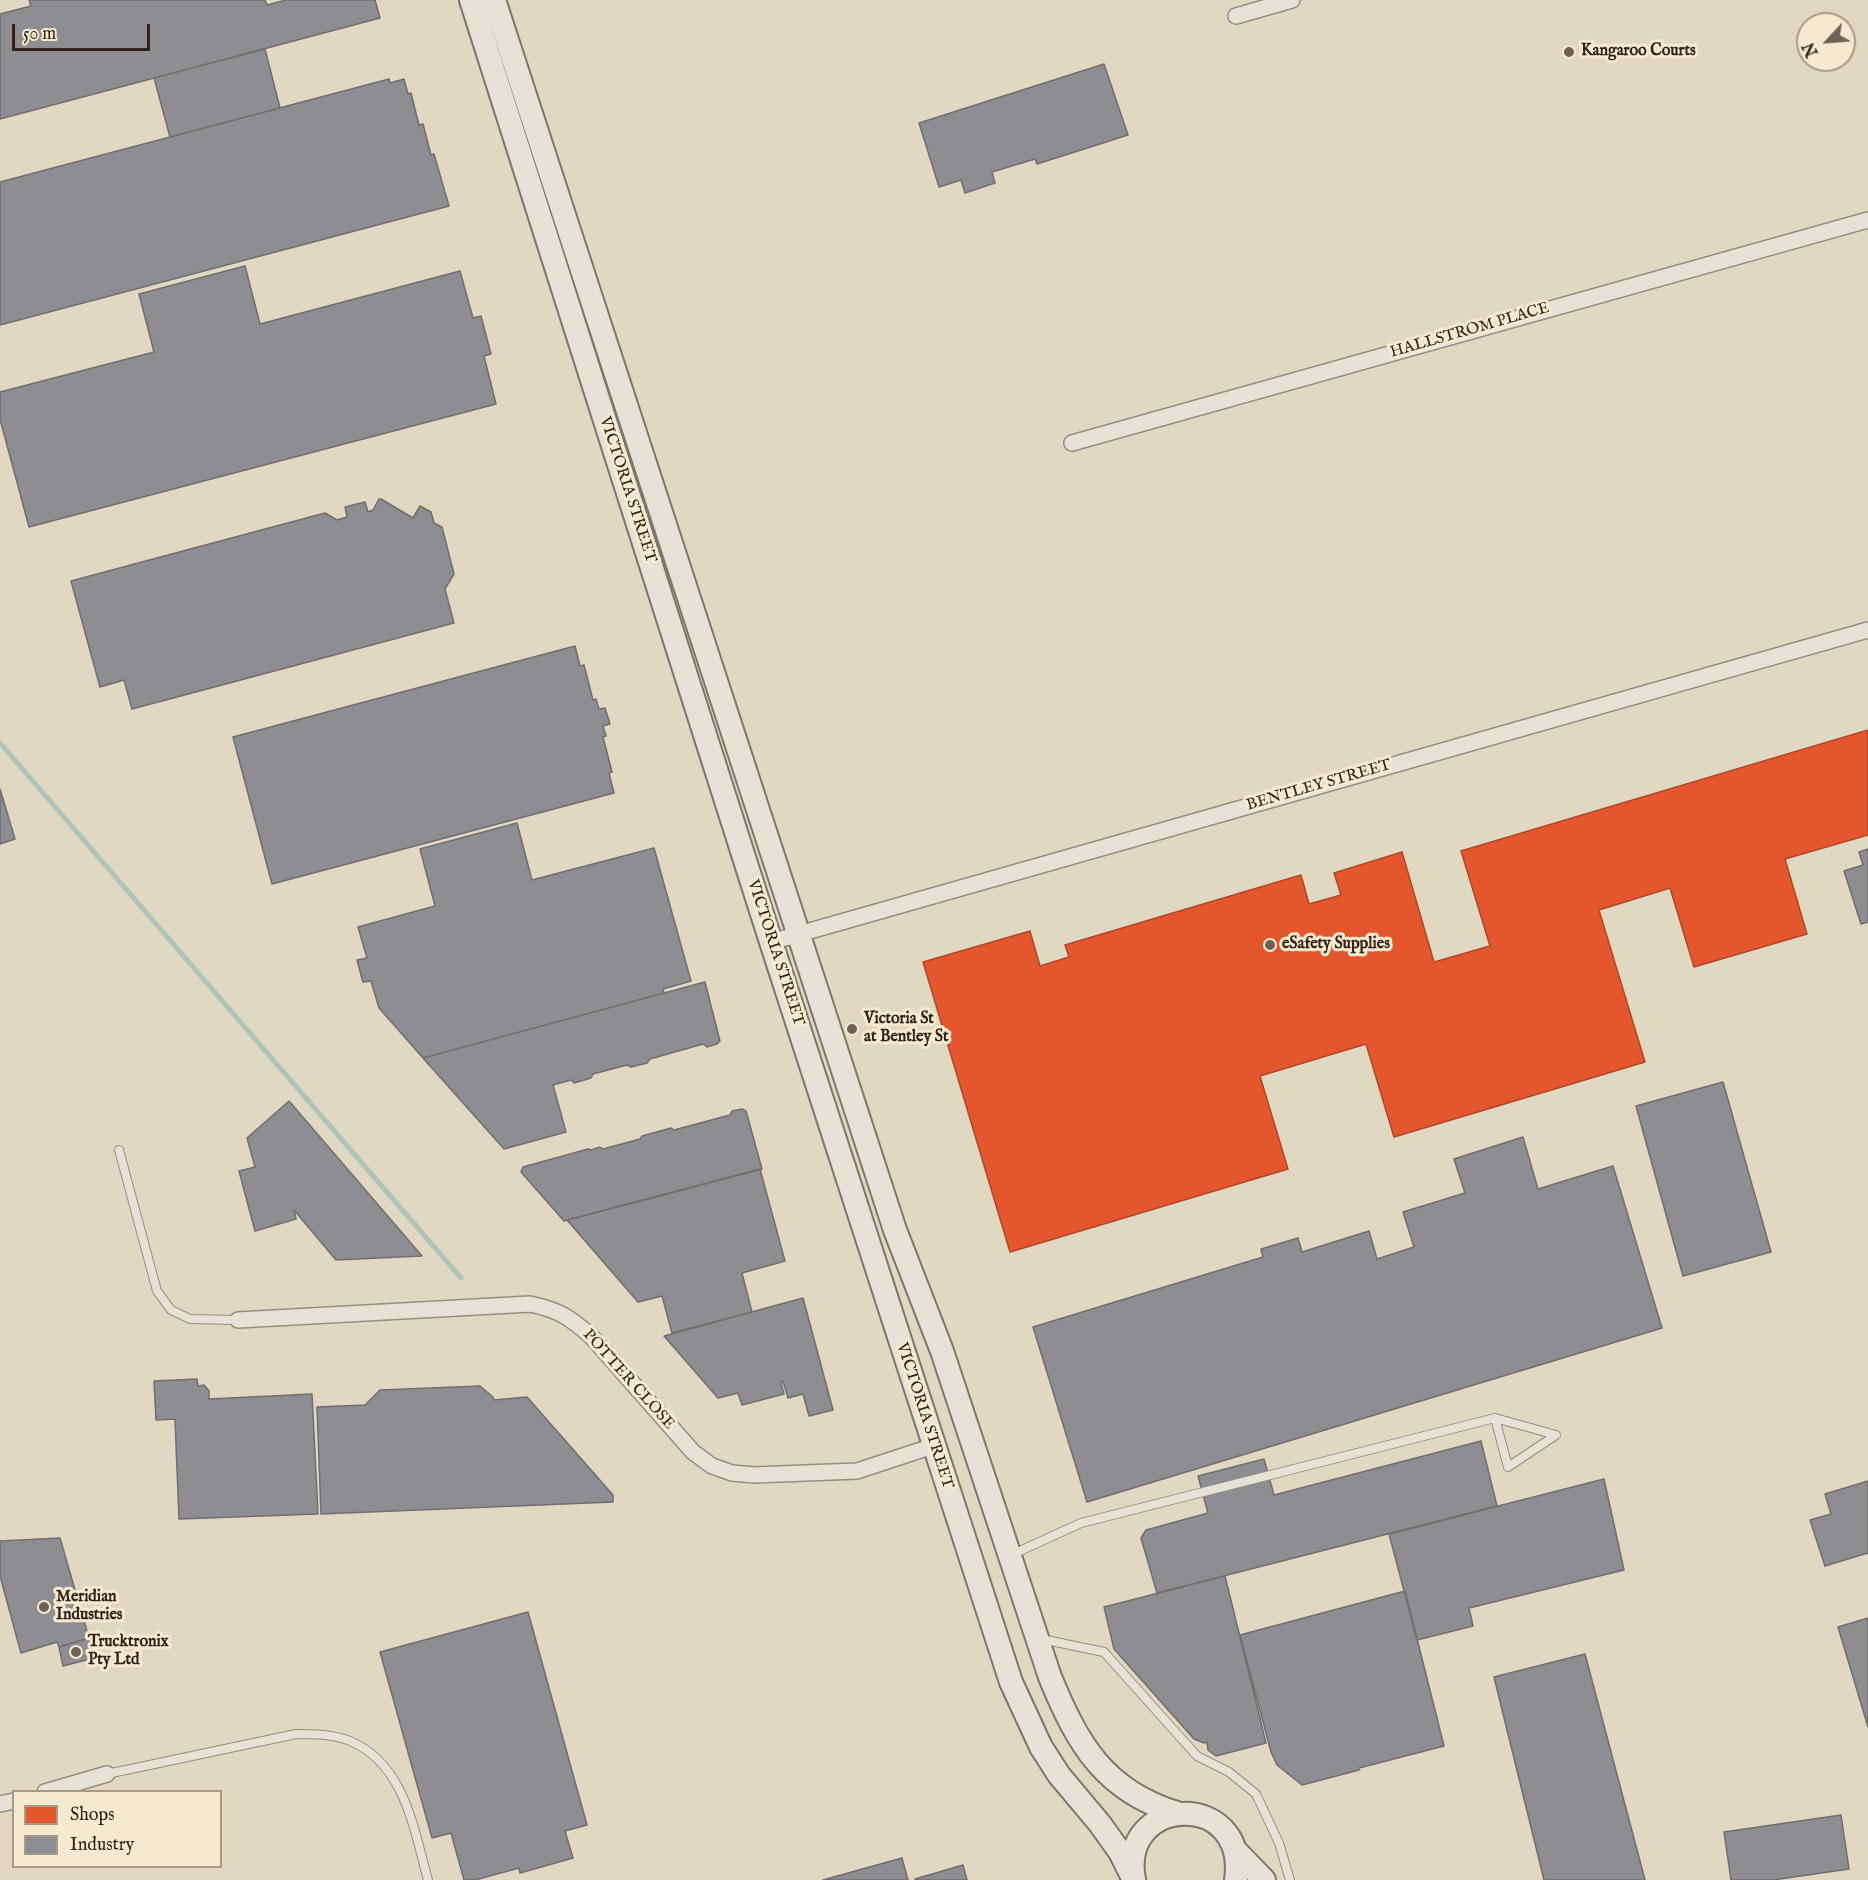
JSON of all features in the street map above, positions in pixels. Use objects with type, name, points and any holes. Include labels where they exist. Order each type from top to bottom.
[{"type":"main road","name":"VICTORIA STREET","points":[[471,0],[771,942],[1011,1682],[1041,1747],[1059,1775],[1120,1852],[1134,1880]]},
{"type":"main road","name":"VICTORIA STREET","points":[[494,0],[895,1230],[942,1351],[1050,1677],[1064,1712],[1095,1762],[1113,1780],[1132,1794],[1155,1806],[1177,1813],[1192,1813],[1212,1821],[1228,1836],[1235,1850],[1264,1880]]},
{"type":"main road","points":[[1134,1880],[1132,1868],[1134,1852],[1140,1838],[1150,1826],[1162,1818],[1177,1813]]},
{"type":"main road","points":[[1235,1850],[1238,1865],[1236,1880]]},
{"type":"street","points":[[1236,16],[1292,0]]},
{"type":"street","name":"HALLSTROM PLACE","points":[[1072,443],[1868,220]]},
{"type":"street","name":"BENTLEY STREET","points":[[771,942],[1868,630]]},
{"type":"street","name":"POTTER CLOSE","points":[[238,1320],[530,1304],[553,1308],[573,1320],[591,1336],[693,1452],[712,1466],[732,1473],[754,1475],[857,1471],[933,1446]]},
{"type":"street","points":[[49,1790],[107,1774]]},
{"type":"lane","points":[[119,1150],[157,1291],[171,1310],[190,1319],[238,1320]]},
{"type":"lane","points":[[1010,1556],[1081,1523],[1495,1418],[1556,1435],[1508,1467],[1495,1418]]},
{"type":"lane","points":[[1037,1638],[1104,1652],[1197,1756],[1229,1772],[1256,1794],[1279,1843],[1290,1880]]},
{"type":"lane","points":[[107,1774],[296,1734],[323,1734],[351,1741],[375,1757],[392,1776],[405,1799],[428,1880]]},
{"type":"building: Shops","points":[[1868,730],[1868,835],[1785,859],[1807,934],[1694,967],[1670,888],[1599,910],[1645,1062],[1394,1137],[1366,1044],[1260,1076],[1288,1169],[1010,1252],[923,962],[1030,931],[1040,966],[1069,957],[1065,945],[1301,875],[1309,904],[1341,895],[1334,873],[1402,852],[1434,962],[1490,946],[1461,851]]},
{"type":"building: Industry","points":[[29,0],[265,0],[267,5],[286,0],[375,0],[380,18],[0,119],[0,14],[31,6]]},
{"type":"building: Industry","points":[[265,49],[280,108],[170,137],[154,78]]},
{"type":"building: Industry","points":[[1104,64],[1128,135],[1037,164],[1035,159],[992,172],[995,183],[965,193],[961,180],[939,187],[919,123]]},
{"type":"building: Industry","points":[[389,79],[390,83],[404,79],[408,94],[411,93],[419,125],[423,124],[449,206],[0,325],[0,182]]},
{"type":"building: Industry","points":[[245,266],[260,324],[460,271],[473,318],[481,316],[491,354],[484,356],[496,404],[29,527],[0,419],[0,392],[154,352],[139,294]]},
{"type":"building: Industry","points":[[379,499],[413,518],[420,506],[431,512],[434,523],[442,527],[454,574],[445,589],[454,623],[132,709],[124,680],[100,687],[71,581],[325,513],[337,520],[347,517],[345,507],[365,502],[368,512],[373,510]]},
{"type":"building: Industry","points":[[575,646],[580,666],[584,665],[593,700],[596,699],[599,709],[605,708],[610,724],[603,726],[606,736],[603,737],[612,772],[609,773],[614,793],[272,884],[233,737]]},
{"type":"building: Industry","points":[[0,789],[15,839],[0,844]]},
{"type":"building: Industry","points":[[517,823],[532,880],[654,848],[691,981],[663,989],[664,993],[423,1058],[379,1008],[371,981],[363,982],[357,960],[367,958],[358,927],[435,906],[420,849]]},
{"type":"building: Industry","points":[[1868,849],[1868,922],[1861,924],[1844,871],[1863,865],[1859,852]]},
{"type":"building: Industry","points":[[705,982],[720,1041],[717,1044],[707,1047],[703,1044],[650,1059],[647,1063],[631,1067],[627,1065],[593,1074],[591,1078],[574,1083],[571,1080],[553,1085],[566,1132],[504,1149],[423,1058]]},
{"type":"building: Industry","points":[[1723,1082],[1771,1252],[1683,1276],[1636,1106]]},
{"type":"building: Industry","points":[[289,1101],[422,1256],[336,1260],[294,1210],[296,1219],[255,1231],[239,1171],[255,1167],[247,1138]]},
{"type":"building: Industry","points":[[742,1109],[746,1111],[762,1169],[564,1221],[521,1172],[523,1167],[588,1149],[600,1147],[603,1149],[671,1128],[674,1130],[730,1115],[732,1111]]},
{"type":"building: Industry","points":[[1523,1137],[1538,1189],[1613,1166],[1662,1328],[1087,1502],[1033,1327],[1263,1257],[1261,1249],[1298,1238],[1302,1252],[1369,1231],[1377,1259],[1414,1247],[1403,1212],[1465,1193],[1454,1159]]},
{"type":"building: Industry","points":[[760,1169],[785,1261],[742,1273],[752,1312],[672,1333],[662,1296],[638,1302],[567,1220]]},
{"type":"building: Industry","points":[[803,1298],[833,1410],[809,1416],[803,1394],[788,1398],[783,1381],[781,1382],[784,1394],[742,1405],[738,1393],[718,1398],[664,1336]]},
{"type":"building: Industry","points":[[197,1379],[198,1386],[204,1385],[209,1391],[209,1399],[312,1394],[318,1514],[179,1519],[175,1419],[156,1420],[154,1381]]},
{"type":"building: Industry","points":[[480,1386],[494,1400],[527,1397],[613,1495],[613,1502],[321,1514],[317,1407],[365,1405],[380,1390]]},
{"type":"building: Industry","points":[[1481,1441],[1497,1506],[1157,1593],[1141,1538],[1146,1530],[1208,1513],[1198,1476],[1264,1459],[1274,1495]]},
{"type":"building: Industry","points":[[1604,1479],[1624,1570],[1469,1608],[1473,1626],[1417,1640],[1389,1534]]},
{"type":"building: Industry","points":[[1868,1481],[1868,1553],[1825,1566],[1810,1520],[1831,1514],[1825,1494]]},
{"type":"building: Industry","name":"Meridian Industries","points":[[60,1538],[89,1638],[59,1647],[57,1642],[21,1653],[0,1576],[0,1541]]},
{"type":"building: Industry","points":[[1225,1576],[1266,1743],[1216,1756],[1208,1750],[1207,1742],[1194,1739],[1114,1649],[1104,1607]]},
{"type":"building: Industry","points":[[1405,1591],[1444,1746],[1302,1785],[1277,1765],[1271,1752],[1240,1635]]},
{"type":"building: Industry","points":[[528,1612],[587,1825],[565,1831],[573,1858],[520,1873],[519,1868],[475,1880],[464,1880],[451,1833],[432,1838],[380,1652]]},
{"type":"building: Industry","points":[[1868,1618],[1868,1727],[1838,1627]]},
{"type":"building: Industry","name":"Trucktronix Pty Ltd","points":[[89,1638],[94,1658],[63,1666],[59,1647]]},
{"type":"building: Industry","points":[[1585,1654],[1645,1880],[1544,1880],[1494,1677]]},
{"type":"building: Industry","points":[[1841,1815],[1849,1869],[1773,1880],[1731,1880],[1724,1832]]},
{"type":"building: Industry","points":[[902,1858],[908,1880],[823,1880]]},
{"type":"building: Industry","points":[[963,1865],[967,1880],[915,1880],[915,1879]]},
{"type":"waterway","points":[[0,743],[461,1278]]},
{"type":"place","name":"Kangaroo Courts","points":[[1569,52]]},
{"type":"place","name":"eSafety Supplies","points":[[1270,945]]},
{"type":"place","name":"Victoria St at Bentley St","points":[[852,1029]]},
{"type":"place","name":"Meridian Industries","points":[[44,1607]]},
{"type":"place","name":"Trucktronix Pty Ltd","points":[[76,1652]]}]
